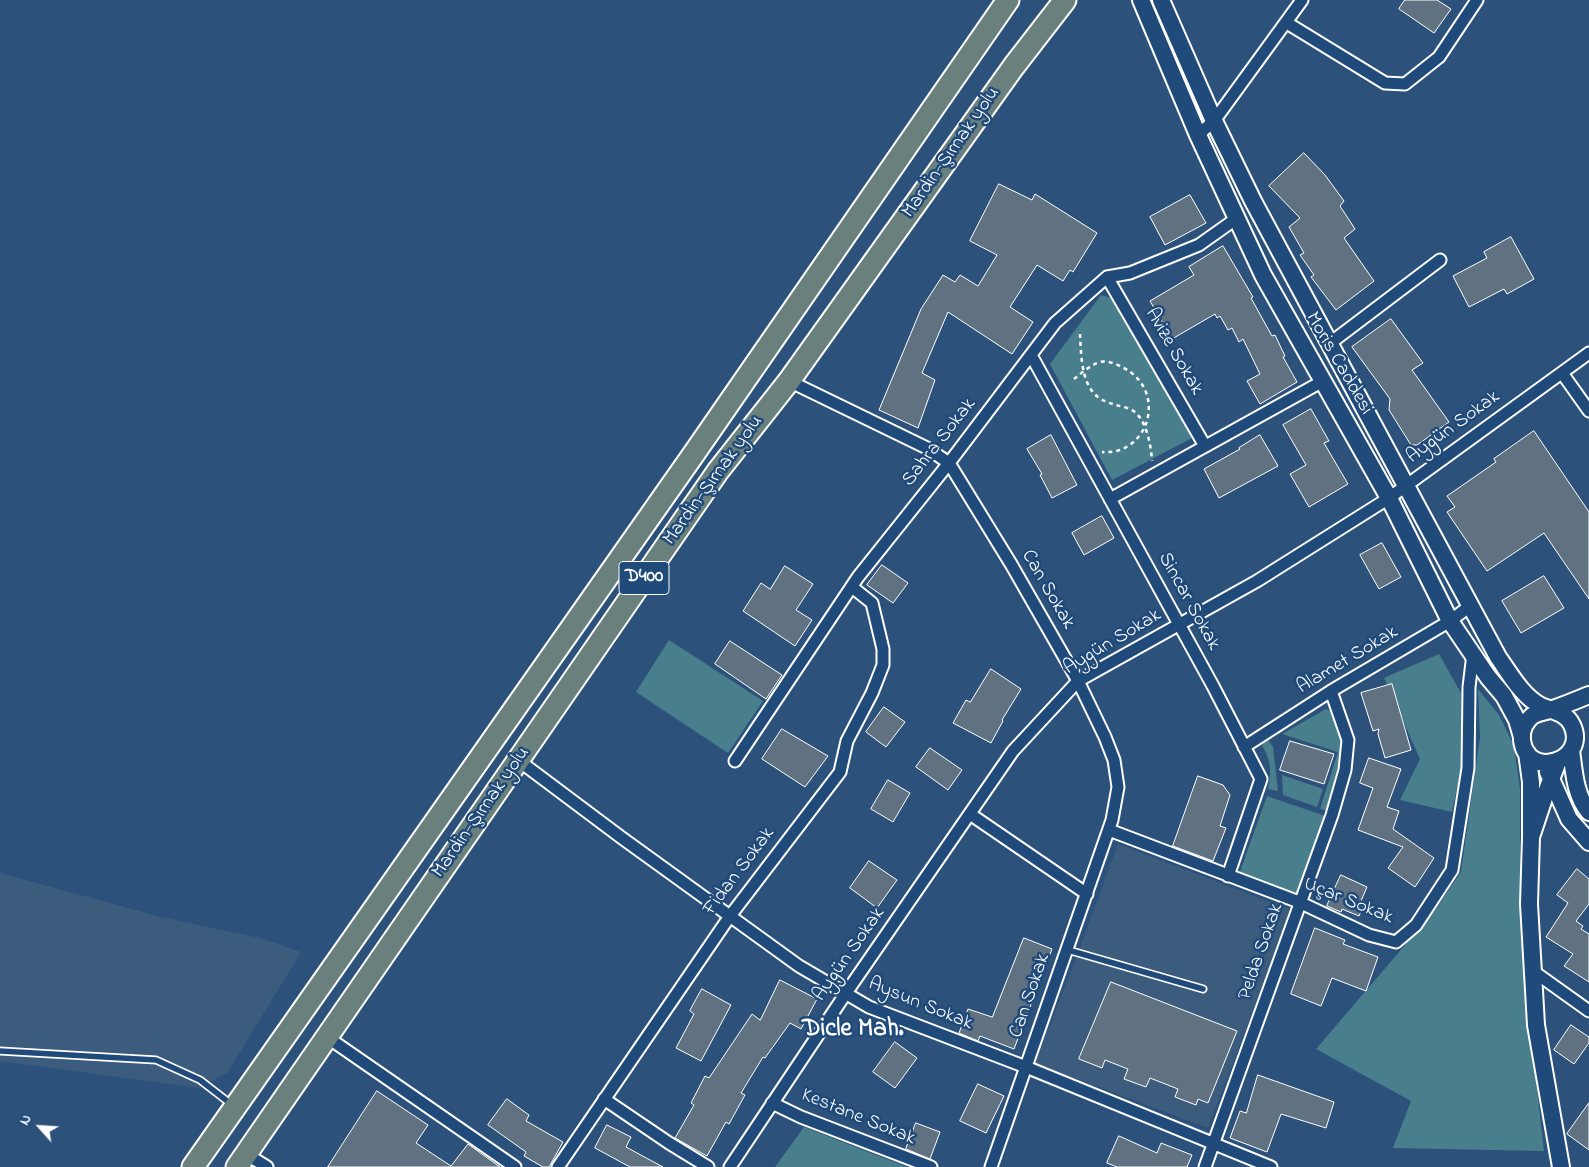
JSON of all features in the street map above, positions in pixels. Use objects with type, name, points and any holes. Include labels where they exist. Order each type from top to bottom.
[{"type":"highway","name":"Mardin-Şırnak yolu","points":[[193,1167],[693,455],[1008,0]]},
{"type":"highway","name":"Mardin-Şırnak yolu","points":[[241,1160],[718,470],[789,381],[1014,66],[1065,0]]},
{"type":"street","name":"Moris Caddesi","points":[[1141,0],[1198,135],[1263,275],[1390,498],[1450,621],[1488,677],[1504,696],[1517,720],[1522,737]]},
{"type":"street","name":"Moris Caddesi","points":[[1161,0],[1214,121],[1253,202],[1498,657],[1520,688],[1538,704],[1551,710]]},
{"type":"street","points":[[1198,135],[1214,121],[1302,0]]},
{"type":"street","points":[[1287,22],[1385,83],[1405,84],[1439,57],[1477,0]]},
{"type":"street","points":[[1107,277],[1130,273],[1199,245],[1237,218]]},
{"type":"street","points":[[1329,344],[1440,260]]},
{"type":"street","name":"Sahra Sokak","points":[[734,761],[852,587],[949,464],[1055,323],[1107,277]]},
{"type":"street","name":"Avize Sokak","points":[[1107,277],[1205,446]]},
{"type":"street","name":"Aygün Sokak","points":[[730,1167],[846,993],[1013,751],[1078,681],[1257,581],[1390,498],[1589,353]]},
{"type":"street","name":"Sincar Sokak","points":[[1031,355],[1213,686],[1260,779],[1228,876]]},
{"type":"street","points":[[1562,373],[1589,411]]},
{"type":"street","name":"Can Sokak","points":[[789,381],[927,448],[949,464],[1011,564],[1078,681],[1105,736],[1114,760],[1118,787],[1112,820],[992,1167]]},
{"type":"street","points":[[1110,498],[1323,381]]},
{"type":"street","name":"Fidan Sokak","points":[[558,1167],[730,916],[840,772],[847,741],[872,693],[882,665],[883,649],[872,603],[852,587]]},
{"type":"street","name":"Alamet Sokak","points":[[1244,747],[1331,692],[1450,621],[1470,606]]},
{"type":"street","name":"Uçar Sokak","points":[[1109,830],[1299,902],[1369,935],[1396,942],[1416,925],[1452,870],[1468,768],[1469,688],[1472,654]]},
{"type":"street","name":"Pelda Sokak","points":[[1206,1167],[1299,902],[1332,815],[1345,770],[1348,740],[1331,692]]},
{"type":"street","points":[[1589,695],[1551,710],[1534,714],[1523,728],[1523,745],[1533,759],[1550,763],[1565,757],[1589,729]]},
{"type":"street","points":[[1551,710],[1567,717],[1572,725],[1574,733],[1575,780],[1582,803],[1589,812]]},
{"type":"street","points":[[1527,753],[1531,782],[1529,904],[1536,1025],[1561,1167]]},
{"type":"street","name":"Aysun Sokak","points":[[518,760],[799,966],[868,1007],[1026,1067],[1271,1167]]},
{"type":"street","points":[[1531,837],[1558,761]]},
{"type":"street","points":[[1541,762],[1552,778],[1569,820],[1589,842]]},
{"type":"street","points":[[970,814],[1086,894]]},
{"type":"street","points":[[1533,971],[1589,1011]]},
{"type":"street","points":[[327,1037],[515,1167]]},
{"type":"street","points":[[604,1099],[669,1144],[708,1167]]},
{"type":"street","name":"Kestane Sokak","points":[[772,1103],[801,1117],[931,1167]]},
{"type":"street","points":[[241,1160],[267,1167]]},
{"type":"lane","points":[[1068,950],[1203,989]]},
{"type":"lane","points":[[0,1051],[156,1060],[200,1080],[234,1107]]},
{"type":"path","points":[[1080,334],[1084,371],[1091,389],[1096,396],[1110,404],[1130,409],[1137,413],[1151,443],[1153,474]]},
{"type":"path","points":[[1074,379],[1101,362],[1114,363],[1133,372],[1149,396],[1149,413],[1145,427],[1138,438],[1126,447],[1102,452]]},
{"type":"shaded area","points":[[1101,295],[1116,299],[1192,438],[1112,480],[1050,364]]},
{"type":"shaded area","points":[[669,640],[763,701],[728,753],[636,692]]},
{"type":"shaded area","points":[[1439,654],[1461,693],[1463,760],[1452,812],[1400,800],[1420,759],[1384,678]]},
{"type":"shaded area","points":[[1478,689],[1499,715],[1514,746],[1520,789],[1520,900],[1526,992],[1544,1151],[1393,1148],[1411,1101],[1316,1049],[1435,910],[1461,872],[1480,737]]},
{"type":"shaded area","points":[[1326,709],[1334,713],[1344,747],[1341,765],[1327,811],[1320,809],[1338,752],[1282,734]]},
{"type":"shaded area","points":[[1268,740],[1273,747],[1278,791],[1268,789],[1270,767],[1262,745]]},
{"type":"shaded area","points":[[1282,775],[1323,789],[1317,807],[1283,795]]},
{"type":"shaded area","points":[[1267,796],[1325,816],[1296,898],[1238,877]]},
{"type":"shaded area","points":[[1118,844],[1291,910],[1208,1128],[1035,1063]]},
{"type":"shaded area","points":[[0,873],[161,917],[260,938],[301,952],[228,1072],[199,1088],[0,1061]]},
{"type":"shaded area","points":[[804,1127],[907,1167],[775,1167]]},
{"type":"building","points":[[1405,0],[1437,0],[1451,9],[1434,33],[1399,9]]},
{"type":"building","points":[[1304,153],[1325,175],[1344,201],[1340,206],[1355,229],[1344,238],[1374,281],[1336,310],[1311,277],[1314,275],[1300,255],[1304,253],[1289,227],[1300,218],[1269,186]]},
{"type":"building","points":[[999,184],[1032,200],[1035,194],[1097,233],[1073,272],[1070,270],[1063,281],[1037,265],[1010,307],[1033,322],[1012,354],[948,312],[922,373],[935,380],[918,428],[879,410],[921,309],[943,275],[955,282],[960,275],[978,286],[997,255],[970,241]]},
{"type":"building","points":[[1190,195],[1206,223],[1165,245],[1150,217]]},
{"type":"building","points":[[1511,237],[1534,279],[1507,294],[1504,289],[1469,307],[1453,276],[1487,258],[1484,252]]},
{"type":"building","points":[[1223,246],[1253,297],[1251,298],[1272,336],[1275,335],[1285,356],[1283,357],[1297,382],[1260,404],[1247,381],[1260,374],[1243,339],[1239,342],[1232,328],[1228,330],[1220,316],[1217,318],[1215,314],[1172,339],[1150,301],[1194,275],[1189,267]]},
{"type":"building","points":[[1391,319],[1423,363],[1412,370],[1449,422],[1417,445],[1411,445],[1389,410],[1390,399],[1352,347]]},
{"type":"building","points":[[1311,409],[1329,441],[1324,443],[1348,484],[1309,507],[1290,474],[1306,465],[1283,425]]},
{"type":"building","points":[[1534,431],[1589,512],[1589,599],[1544,533],[1487,571],[1447,512],[1455,507],[1447,496],[1496,462],[1494,459]]},
{"type":"building","points":[[1051,435],[1077,485],[1052,498],[1040,475],[1042,474],[1027,449]]},
{"type":"building","points":[[1260,435],[1278,466],[1219,498],[1204,469],[1240,449]]},
{"type":"building","points":[[1102,516],[1114,538],[1084,555],[1072,533]]},
{"type":"building","points":[[1382,543],[1401,577],[1379,589],[1360,555]]},
{"type":"building","points":[[882,565],[908,583],[893,603],[867,585]]},
{"type":"building","points":[[785,566],[813,584],[796,610],[812,620],[795,646],[743,611],[761,583],[770,589]]},
{"type":"building","points":[[1544,576],[1564,608],[1521,633],[1502,601]]},
{"type":"building","points":[[730,641],[782,675],[766,699],[715,664]]},
{"type":"building","points":[[991,669],[1021,689],[1002,720],[991,743],[953,723],[966,700],[970,702]]},
{"type":"building","points":[[1392,684],[1411,750],[1385,758],[1378,734],[1379,729],[1373,731],[1361,693]]},
{"type":"building","points":[[884,707],[905,722],[886,747],[866,732]]},
{"type":"building","points":[[782,729],[828,756],[805,787],[762,759]]},
{"type":"building","points":[[1290,741],[1334,754],[1324,784],[1280,770]]},
{"type":"building","points":[[930,748],[962,770],[948,790],[916,767]]},
{"type":"building","points":[[1369,758],[1401,769],[1387,807],[1399,811],[1393,829],[1434,858],[1415,887],[1388,868],[1403,847],[1358,830],[1373,788],[1360,783]]},
{"type":"building","points":[[1198,776],[1223,785],[1230,795],[1220,826],[1226,828],[1213,861],[1173,846]]},
{"type":"building","points":[[888,780],[910,793],[893,822],[871,809]]},
{"type":"building","points":[[869,861],[897,880],[877,908],[850,888]]},
{"type":"building","points":[[1577,869],[1589,879],[1589,904],[1576,921],[1583,926],[1581,929],[1589,934],[1589,982],[1564,966],[1573,954],[1546,937],[1568,903],[1557,895]]},
{"type":"building","points":[[1341,875],[1367,887],[1361,901],[1365,902],[1359,916],[1342,909],[1341,912],[1327,906]]},
{"type":"building","points":[[1315,928],[1345,940],[1343,944],[1378,957],[1366,991],[1332,978],[1321,1006],[1291,994]]},
{"type":"building","points":[[1024,938],[1052,949],[1014,1049],[980,1036],[978,1041],[959,1033],[968,1009],[992,1017]]},
{"type":"building","points":[[780,980],[817,999],[801,1029],[790,1023],[765,1058],[763,1057],[741,1093],[745,1095],[729,1124],[726,1122],[707,1156],[675,1138],[694,1105],[691,1103],[705,1076],[709,1078],[752,1014],[760,1020]]},
{"type":"building","points":[[1111,982],[1237,1031],[1208,1103],[1198,1099],[1196,1105],[1175,1097],[1178,1089],[1150,1078],[1146,1087],[1124,1079],[1128,1069],[1105,1060],[1102,1068],[1079,1059]]},
{"type":"building","points":[[702,989],[731,1005],[701,1061],[676,1048],[694,1014],[690,1011]]},
{"type":"building","points":[[1571,1025],[1589,1037],[1589,1043],[1574,1064],[1554,1050]]},
{"type":"building","points":[[895,1042],[917,1058],[895,1088],[873,1072]]},
{"type":"building","points":[[1258,1075],[1334,1102],[1326,1128],[1281,1114],[1267,1152],[1230,1138],[1240,1111],[1246,1113]]},
{"type":"building","points":[[978,1084],[1004,1096],[986,1133],[960,1121]]},
{"type":"building","points":[[377,1091],[428,1125],[416,1143],[451,1166],[468,1144],[500,1167],[328,1167]]},
{"type":"building","points":[[507,1099],[529,1115],[526,1121],[563,1142],[549,1167],[543,1167],[524,1156],[526,1152],[488,1125]]},
{"type":"building","points":[[1589,1103],[1589,1150],[1567,1134]]},
{"type":"building","points":[[916,1123],[940,1132],[930,1159],[906,1149]]},
{"type":"building","points":[[607,1125],[631,1137],[626,1147],[663,1167],[630,1167],[595,1148]]},
{"type":"building","points":[[1119,1136],[1157,1153],[1161,1143],[1192,1155],[1187,1167],[1117,1167],[1107,1163]]},
{"type":"district","name":"Dicle Mah.","points":[[853,1031]]}]
